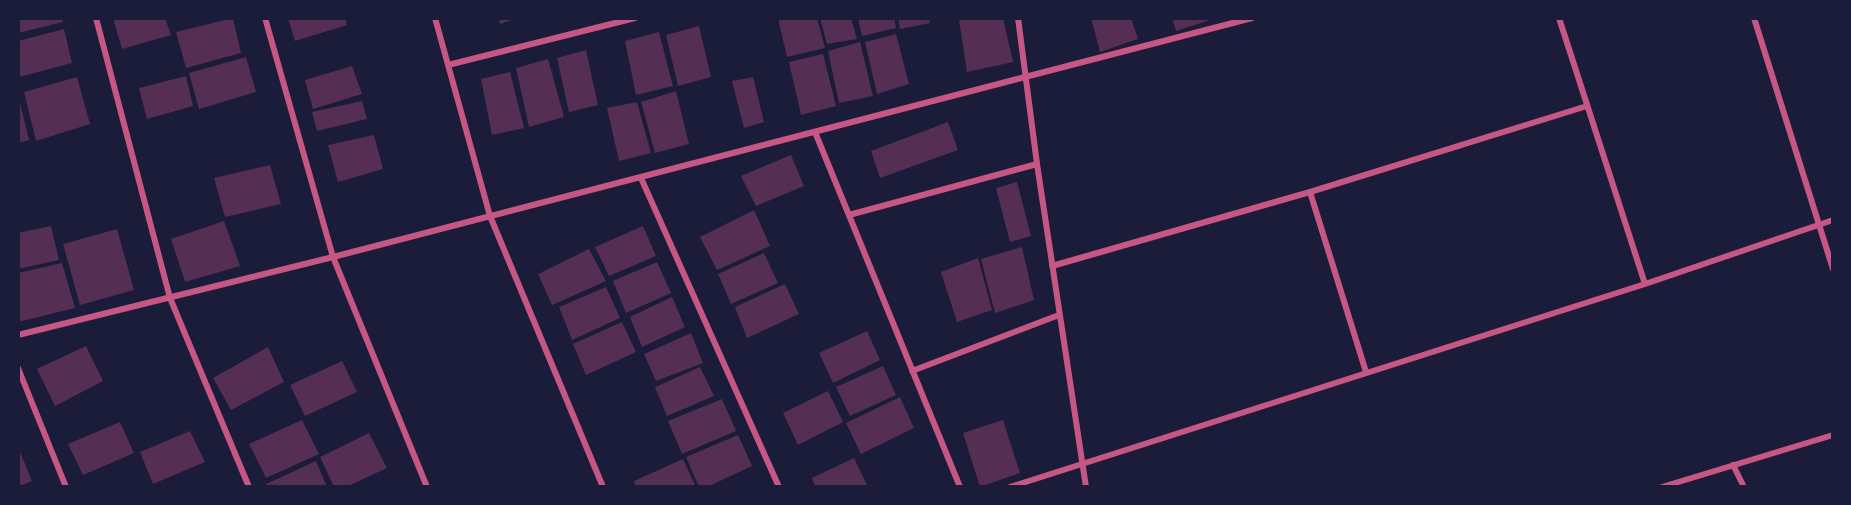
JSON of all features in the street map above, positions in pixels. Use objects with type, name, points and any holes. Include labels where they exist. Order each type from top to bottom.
[{"type":"street","points":[[96,18],[170,298],[249,487]]},
{"type":"street","points":[[265,18],[333,257],[427,487]]},
{"type":"street","points":[[435,18],[490,216],[603,487]]},
{"type":"street","points":[[448,65],[635,18]]},
{"type":"street","points":[[1018,18],[1024,76],[1086,487]]},
{"type":"street","points":[[18,335],[641,178],[1252,18]]},
{"type":"street","points":[[1559,18],[1645,284]]},
{"type":"street","points":[[1754,18],[1833,269]]},
{"type":"street","points":[[1052,266],[1310,192],[1587,106]]},
{"type":"street","points":[[815,132],[960,487]]},
{"type":"street","points":[[849,215],[1037,164]]},
{"type":"street","points":[[641,178],[779,487]]},
{"type":"street","points":[[1310,192],[1366,372]]},
{"type":"street","points":[[1011,487],[1645,284],[1833,220]]},
{"type":"street","points":[[912,371],[1059,315]]},
{"type":"street","points":[[18,368],[66,487]]},
{"type":"street","points":[[1662,487],[1833,435]]},
{"type":"street","points":[[1734,465],[1744,487]]},
{"type":"building","points":[[18,18],[62,18],[63,22],[18,33]]},
{"type":"building","points":[[113,18],[165,18],[171,35],[122,49]]},
{"type":"building","points":[[233,18],[241,53],[186,68],[176,32]]},
{"type":"building","points":[[288,18],[345,18],[347,25],[295,41]]},
{"type":"building","points":[[499,18],[517,18],[500,24]]},
{"type":"building","points":[[778,18],[817,18],[825,48],[787,57]]},
{"type":"building","points":[[820,18],[851,18],[857,39],[827,44]]},
{"type":"building","points":[[858,18],[894,18],[896,28],[862,36]]},
{"type":"building","points":[[898,18],[929,18],[930,23],[900,29]]},
{"type":"building","points":[[1003,18],[1013,62],[967,72],[959,20]]},
{"type":"building","points":[[1091,18],[1131,18],[1138,39],[1100,52]]},
{"type":"building","points":[[1172,18],[1209,18],[1210,20],[1176,31]]},
{"type":"building","points":[[699,26],[711,77],[678,86],[666,35]]},
{"type":"building","points":[[64,29],[72,63],[19,77],[18,41]]},
{"type":"building","points":[[659,32],[673,86],[636,95],[625,41]]},
{"type":"building","points":[[896,34],[909,84],[877,94],[865,42]]},
{"type":"building","points":[[860,42],[873,96],[839,103],[828,51]]},
{"type":"building","points":[[586,50],[598,105],[569,112],[557,58]]},
{"type":"building","points":[[823,54],[836,106],[801,115],[789,62]]},
{"type":"building","points":[[246,57],[256,92],[199,109],[189,73]]},
{"type":"building","points":[[548,59],[564,117],[529,127],[516,68]]},
{"type":"building","points":[[352,66],[362,94],[313,109],[305,80]]},
{"type":"building","points":[[510,72],[524,128],[492,135],[481,79]]},
{"type":"building","points":[[186,76],[193,106],[147,119],[139,88]]},
{"type":"building","points":[[77,77],[90,124],[36,141],[24,92]]},
{"type":"building","points":[[753,77],[764,122],[744,128],[732,81]]},
{"type":"building","points":[[676,91],[689,144],[655,153],[641,102]]},
{"type":"building","points":[[18,95],[29,140],[18,143]]},
{"type":"building","points":[[362,101],[367,119],[317,131],[312,112]]},
{"type":"building","points":[[637,102],[651,153],[619,161],[607,108]]},
{"type":"building","points":[[948,122],[958,150],[880,178],[871,151]]},
{"type":"building","points":[[374,135],[383,169],[338,182],[328,145]]},
{"type":"building","points":[[791,155],[804,186],[756,206],[741,176]]},
{"type":"building","points":[[270,165],[281,204],[225,217],[214,178]]},
{"type":"building","points":[[1017,182],[1031,236],[1010,242],[996,188]]},
{"type":"building","points":[[754,210],[770,246],[717,270],[700,237]]},
{"type":"building","points":[[224,221],[240,266],[185,282],[171,239]]},
{"type":"building","points":[[51,226],[59,260],[18,269],[18,233]]},
{"type":"building","points":[[643,226],[656,256],[609,276],[595,247]]},
{"type":"building","points":[[117,229],[134,290],[80,305],[63,244]]},
{"type":"building","points":[[1022,247],[1034,300],[995,313],[981,259]]},
{"type":"building","points":[[589,249],[606,281],[552,305],[538,274]]},
{"type":"building","points":[[764,253],[778,283],[731,304],[718,274]]},
{"type":"building","points":[[978,258],[992,310],[957,322],[941,272]]},
{"type":"building","points":[[657,262],[671,293],[626,313],[613,281]]},
{"type":"building","points":[[62,263],[75,308],[18,322],[18,273]]},
{"type":"building","points":[[785,284],[799,314],[747,338],[735,307]]},
{"type":"building","points":[[606,287],[620,318],[572,340],[559,307]]},
{"type":"building","points":[[672,297],[685,327],[642,347],[630,317]]},
{"type":"building","points":[[622,322],[636,352],[586,375],[573,344]]},
{"type":"building","points":[[867,331],[880,360],[833,383],[819,353]]},
{"type":"building","points":[[691,333],[703,363],[656,381],[644,354]]},
{"type":"building","points":[[86,346],[103,381],[55,406],[37,369]]},
{"type":"building","points":[[268,347],[284,382],[231,410],[213,378]]},
{"type":"building","points":[[342,361],[357,392],[305,416],[290,385]]},
{"type":"building","points":[[883,366],[896,395],[850,416],[836,387]]},
{"type":"building","points":[[700,367],[714,396],[667,416],[655,387]]},
{"type":"building","points":[[828,391],[843,422],[798,445],[783,413]]},
{"type":"building","points":[[900,397],[914,428],[861,454],[846,423]]},
{"type":"building","points":[[722,399],[736,431],[682,454],[668,421]]},
{"type":"building","points":[[302,420],[319,454],[266,478],[249,444]]},
{"type":"building","points":[[1003,420],[1020,473],[980,487],[963,433]]},
{"type":"building","points":[[120,422],[134,453],[83,475],[68,444]]},
{"type":"building","points":[[190,431],[205,462],[153,484],[140,452]]},
{"type":"building","points":[[369,433],[387,468],[346,487],[334,487],[320,457]]},
{"type":"building","points":[[738,435],[752,466],[707,487],[699,487],[686,457]]},
{"type":"building","points":[[18,447],[32,481],[18,487]]},
{"type":"building","points":[[854,458],[868,487],[815,487],[812,478]]},
{"type":"building","points":[[683,459],[696,487],[636,487],[634,481]]},
{"type":"building","points":[[316,461],[327,487],[267,487],[266,484]]}]
